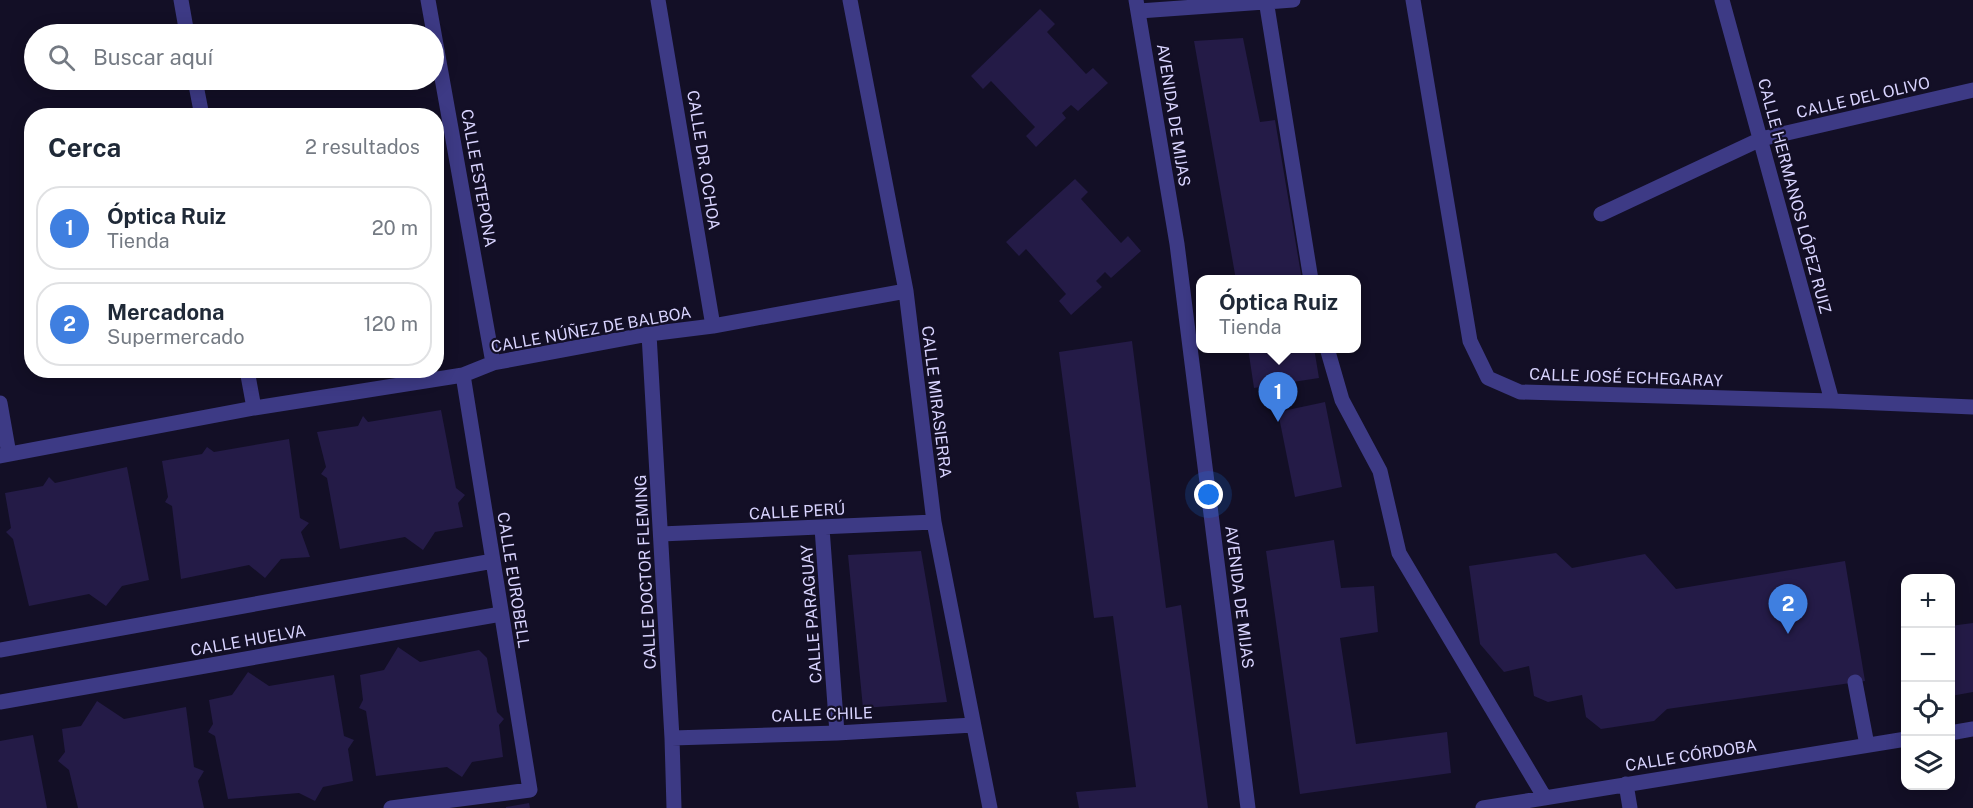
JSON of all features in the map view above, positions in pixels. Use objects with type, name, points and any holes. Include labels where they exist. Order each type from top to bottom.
[{"type":"street","points":[[181,0],[185,24]]},
{"type":"street","name":"CALLE ESTEPONA","points":[[428,0],[432,24]]},
{"type":"street","name":"CALLE DR. OCHOA","points":[[658,0],[713,326]]},
{"type":"street","name":"CALLE MIRASIERRA","points":[[850,0],[906,291],[934,522],[990,808]]},
{"type":"street","points":[[1137,6],[1293,0]]},
{"type":"street","name":"CALLE JOSÉ ECHEGARAY","points":[[1413,0],[1470,341],[1488,378],[1520,392],[1973,407]]},
{"type":"street","name":"CALLE HERMANOS LÓPEZ RUIZ","points":[[1722,0],[1832,401]]},
{"type":"street","points":[[1267,1],[1310,275]]},
{"type":"street","name":"AVENIDA DE MIJAS","points":[[1137,6],[1177,244],[1248,808]]},
{"type":"street","name":"CALLE ESTEPONA","points":[[444,89],[493,363]]},
{"type":"street","points":[[197,90],[200,108]]},
{"type":"street","name":"CALLE DEL OLIVO","points":[[1601,214],[1761,139],[1973,90]]},
{"type":"street","name":"CALLE NÚÑEZ DE BALBOA","points":[[4,455],[254,408],[463,375],[493,363],[649,334],[713,326],[906,291]]},
{"type":"street","name":"CALLE DOCTOR FLEMING","points":[[649,334],[674,808]]},
{"type":"street","points":[[1328,353],[1342,400],[1380,471],[1399,553],[1545,798]]},
{"type":"street","name":"CALLE EUROBELL","points":[[391,808],[530,790],[463,375]]},
{"type":"street","points":[[248,378],[254,408]]},
{"type":"street","points":[[0,403],[4,455]]},
{"type":"street","name":"CALLE PERÚ","points":[[661,534],[934,522]]},
{"type":"street","name":"CALLE PARAGUAY","points":[[822,528],[837,733]]},
{"type":"street","name":"CALLE HUELVA","points":[[0,650],[493,561]]},
{"type":"street","name":"CALLE HUELVA","points":[[0,702],[501,614]]},
{"type":"street","points":[[1855,682],[1867,745]]},
{"type":"street","name":"CALLE CHILE","points":[[672,738],[837,733],[973,725]]},
{"type":"street","points":[[1955,732],[1973,729]]},
{"type":"street","name":"CALLE CÓRDOBA","points":[[1483,808],[1901,741]]},
{"type":"street","points":[[1626,784],[1630,808]]},
{"type":"building","points":[[1040,9],[1055,24],[1047,32],[1086,74],[1093,68],[1108,83],[1078,111],[1071,105],[1062,113],[1066,118],[1036,147],[1026,136],[1035,127],[991,81],[983,89],[971,76]]},
{"type":"building","points":[[1243,38],[1260,122],[1275,120],[1301,275],[1235,275],[1194,41]]},
{"type":"building","points":[[1075,179],[1088,192],[1081,199],[1121,243],[1128,236],[1141,251],[1111,278],[1105,272],[1096,281],[1102,287],[1071,315],[1059,301],[1066,294],[1026,249],[1019,256],[1006,242]]},
{"type":"building","points":[[1132,341],[1166,608],[1181,605],[1208,808],[1079,808],[1076,792],[1136,787],[1113,616],[1094,618],[1059,352]]},
{"type":"building","points":[[1249,353],[1315,353],[1319,378],[1254,388]]},
{"type":"building","points":[[1325,402],[1342,487],[1295,497],[1278,412]]},
{"type":"building","points":[[441,410],[456,488],[465,495],[458,503],[463,527],[435,532],[423,550],[405,537],[340,549],[327,478],[321,474],[326,467],[317,432],[358,426],[363,416],[368,422]]},
{"type":"building","points":[[289,439],[300,518],[309,523],[301,532],[310,557],[281,559],[265,578],[249,565],[181,579],[172,506],[165,502],[168,497],[162,461],[202,454],[207,447],[214,452]]},
{"type":"building","points":[[127,467],[149,580],[122,586],[106,606],[89,594],[29,606],[13,539],[6,532],[11,528],[5,493],[43,486],[49,477],[55,483]]},
{"type":"building","points":[[1334,540],[1341,588],[1374,586],[1378,632],[1340,638],[1356,744],[1447,732],[1451,773],[1300,794],[1266,551]]},
{"type":"building","points":[[921,551],[947,702],[863,708],[848,555]]},
{"type":"building","points":[[1556,553],[1572,568],[1645,554],[1676,589],[1845,561],[1865,681],[1667,709],[1654,721],[1601,729],[1586,717],[1582,695],[1548,702],[1534,696],[1529,666],[1504,672],[1480,644],[1469,566]]},
{"type":"building","points":[[1973,623],[1973,692],[1955,695],[1955,628],[1955,625]]},
{"type":"building","points":[[398,647],[420,662],[479,650],[487,658],[497,712],[504,719],[499,725],[503,757],[472,762],[462,777],[447,767],[376,776],[366,711],[359,708],[363,700],[360,675],[384,670]]},
{"type":"building","points":[[248,672],[269,686],[334,675],[344,736],[354,740],[348,749],[353,781],[323,787],[315,801],[299,793],[228,799],[215,736],[208,732],[213,724],[209,700],[232,695]]},
{"type":"building","points":[[97,701],[124,719],[186,707],[194,767],[204,771],[198,781],[204,808],[78,808],[69,770],[58,761],[65,752],[62,729],[81,726]]},
{"type":"building","points":[[33,735],[47,808],[0,808],[0,741]]},
{"type":"building","points":[[529,803],[530,808],[506,808],[506,807]]},
{"type":"place","name":"Óptica Ruiz","points":[[1278,422]]},
{"type":"place","name":"Mercadona","points":[[1788,634]]}]
